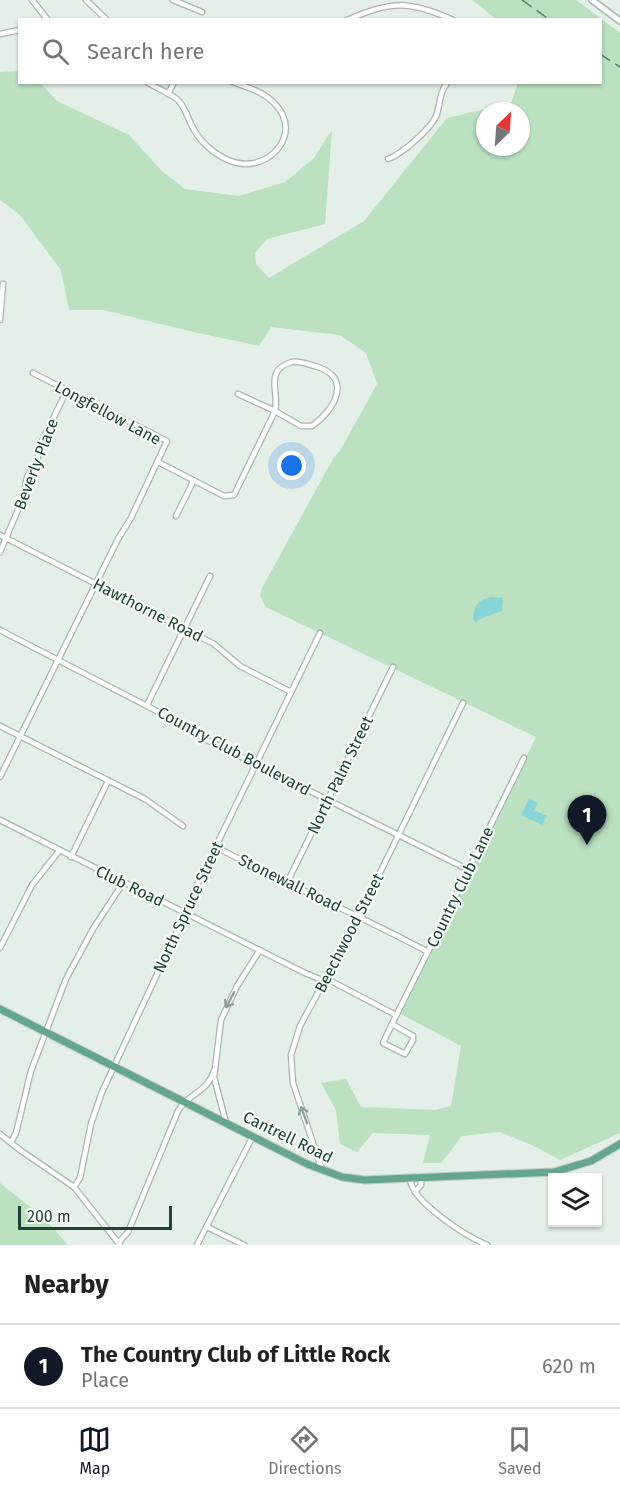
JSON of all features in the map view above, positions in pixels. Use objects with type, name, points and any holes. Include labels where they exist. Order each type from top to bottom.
[{"type":"main road","name":"Cantrell Road","points":[[0,1010],[322,1170],[354,1179],[410,1179],[554,1172],[591,1161],[620,1144]]},
{"type":"street","points":[[32,0],[47,18]]},
{"type":"street","points":[[86,0],[105,18]]},
{"type":"street","points":[[173,0],[201,12]]},
{"type":"street","points":[[592,0],[620,21]]},
{"type":"street","points":[[352,18],[374,8],[397,3],[429,9],[449,18]]},
{"type":"street","points":[[39,18],[44,14]]},
{"type":"street","points":[[0,34],[18,30]]},
{"type":"street","points":[[150,84],[177,99],[194,131],[219,155],[239,164],[261,162],[272,156],[281,145],[285,132],[284,120],[278,106],[266,96],[238,84]]},
{"type":"street","points":[[168,94],[173,84]]},
{"type":"street","points":[[388,159],[434,123],[447,84]]},
{"type":"street","points":[[0,320],[3,284]]},
{"type":"street","points":[[0,777],[158,462],[224,496],[234,495],[275,411],[277,405],[274,386],[279,369],[287,363],[299,362],[320,368],[330,372],[337,381],[338,391],[335,401],[312,426],[301,426],[275,411],[238,394]]},
{"type":"street","name":"Longfellow Lane","points":[[33,373],[167,441],[158,462]]},
{"type":"street","name":"Beverly Place","points":[[0,552],[23,498],[27,477],[39,456],[42,441],[67,390]]},
{"type":"street","points":[[176,516],[192,480]]},
{"type":"street","name":"Hawthorne Road","points":[[0,535],[218,646],[240,666],[291,692]]},
{"type":"street","points":[[147,705],[210,576]]},
{"type":"street","name":"Country Club Boulevard","points":[[0,630],[147,705],[207,740],[469,870]]},
{"type":"street","name":"North Spruce Street","points":[[74,1187],[80,1175],[93,1115],[113,1066],[184,913],[320,633]]},
{"type":"street","name":"North Palm Street","points":[[287,883],[393,667]]},
{"type":"street","name":"Beechwood Street","points":[[322,1170],[293,1083],[291,1055],[300,1026],[359,916],[463,703]]},
{"type":"street","points":[[0,726],[147,800],[183,826]]},
{"type":"street","name":"Country Club Lane","points":[[392,1024],[413,1036],[405,1054],[383,1043],[392,1024],[469,870],[524,758]]},
{"type":"street","points":[[71,857],[108,781]]},
{"type":"street","name":"Club Road","points":[[0,820],[316,978],[326,980]]},
{"type":"street","name":"Stonewall Road","points":[[216,847],[428,952]]},
{"type":"street","points":[[0,948],[32,885],[59,851]]},
{"type":"street","points":[[11,1142],[16,1133],[28,1078],[75,960],[123,882]]},
{"type":"street","points":[[226,1123],[214,1077],[218,1036],[224,1012],[260,950]]},
{"type":"street","points":[[326,980],[396,1016]]},
{"type":"street","points":[[0,1134],[74,1187],[119,1244],[128,1232],[178,1111],[184,1101],[207,1086],[215,1069]]},
{"type":"street","points":[[197,1245],[252,1136]]},
{"type":"street","points":[[415,1192],[421,1185],[421,1178]]},
{"type":"street","points":[[410,1179],[415,1192],[454,1228],[471,1239],[487,1245]]},
{"type":"street","points":[[207,1227],[244,1245]]},
{"type":"green space","points":[[472,0],[576,0],[600,18],[495,18]]},
{"type":"green space","points":[[602,20],[620,33],[620,1133],[560,1160],[500,1132],[462,1136],[441,1163],[423,1163],[430,1135],[373,1133],[357,1152],[340,1144],[336,1110],[321,1083],[346,1079],[361,1107],[435,1110],[451,1106],[461,1046],[401,1014],[536,737],[266,607],[260,596],[262,588],[334,457],[340,451],[377,384],[366,353],[340,335],[271,327],[259,346],[104,310],[69,310],[61,270],[20,215],[0,200],[0,72],[18,71],[18,84],[41,84],[57,101],[129,135],[162,171],[185,189],[239,196],[285,182],[314,158],[332,130],[325,224],[267,239],[255,253],[256,264],[269,278],[364,221],[447,118],[476,111],[476,156],[530,156],[530,102],[511,102],[518,84],[602,84]]},
{"type":"green space","points":[[0,1183],[43,1217],[68,1245],[0,1245]]},
{"type":"water","points":[[491,597],[503,598],[502,611],[476,622],[473,619],[474,610],[480,601]]},
{"type":"water","points":[[529,799],[538,803],[533,812],[547,816],[542,825],[521,815]]},
{"type":"railway","points":[[522,0],[547,18]]},
{"type":"railway","points":[[602,55],[620,67]]},
{"type":"place","name":"The Country Club of Little Rock","points":[[587,845]]}]
